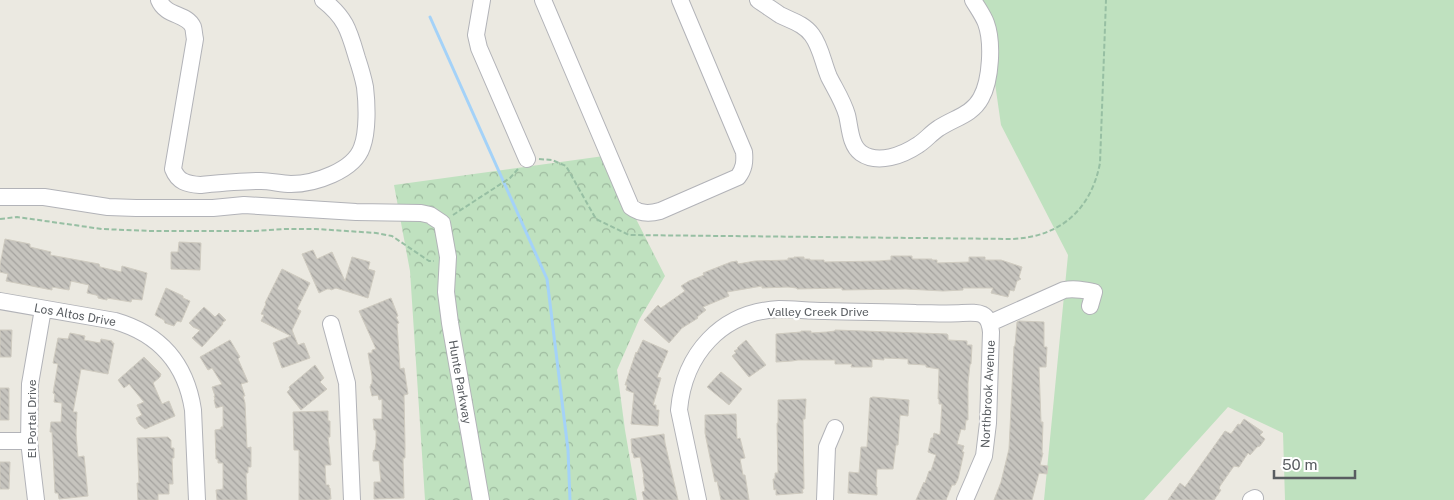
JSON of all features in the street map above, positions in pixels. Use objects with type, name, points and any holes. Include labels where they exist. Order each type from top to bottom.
[{"type":"street","points":[[159,0],[166,10],[187,19],[193,27],[194,39],[173,169],[175,176],[191,185],[254,181],[290,184],[316,181],[335,173],[353,160],[360,152],[365,133],[366,99],[364,83],[349,31],[339,14],[323,0]]},
{"type":"street","points":[[482,0],[476,35],[479,48],[527,159]]},
{"type":"street","points":[[544,0],[631,207],[637,211],[650,213],[660,211],[738,177],[745,160],[744,152],[680,0]]},
{"type":"street","points":[[758,0],[806,28],[814,37],[821,50],[828,75],[844,107],[854,143],[862,154],[880,159],[896,156],[918,145],[937,129],[970,112],[982,96],[990,61],[989,35],[984,18],[973,0]]},
{"type":"street","points":[[0,197],[44,197],[108,207],[212,208],[244,204],[356,212],[421,213],[430,215],[442,223]]},
{"type":"street","name":"Hunte Parkway","points":[[442,223],[448,257],[446,292],[450,323],[481,500]]},
{"type":"street","points":[[988,320],[1064,290],[1076,288],[1094,292],[1090,306]]},
{"type":"street","name":"Los Altos Drive","points":[[0,301],[127,324],[150,336],[169,353],[183,374],[191,398],[197,500]]},
{"type":"street","name":"El Portal Drive","points":[[36,500],[29,441],[30,384],[43,309]]},
{"type":"street","name":"Valley Creek Drive","points":[[698,500],[679,410],[680,398],[686,375],[698,353],[726,325],[754,312],[778,309],[958,314],[977,312],[988,320]]},
{"type":"street","name":"Northbrook Avenue","points":[[965,500],[984,456],[988,423],[991,332],[988,320]]},
{"type":"street","points":[[331,324],[347,383],[352,500]]},
{"type":"street","points":[[825,500],[827,447],[835,428]]},
{"type":"street","points":[[0,441],[29,441]]},
{"type":"path","points":[[442,223],[510,178],[527,159],[552,160],[566,166],[596,219],[629,235],[1012,239],[1036,236],[1057,228],[1076,214],[1090,195],[1098,174],[1106,0]]},
{"type":"path","points":[[0,219],[16,218],[112,229],[177,231],[316,229],[376,233],[392,236],[429,260],[447,264]]},
{"type":"green space","points":[[983,0],[1454,0],[1454,500],[1285,500],[1283,433],[1228,407],[1144,500],[1044,500],[1068,255],[1001,125]]},
{"type":"green space","points":[[604,156],[665,276],[639,320],[617,370],[637,500],[425,500],[410,271],[394,185]]},
{"type":"building","points":[[5,239],[30,244],[30,247],[51,252],[50,255],[99,264],[100,267],[121,272],[122,266],[147,273],[142,300],[132,299],[131,302],[98,298],[96,295],[87,293],[89,285],[71,281],[69,290],[52,287],[52,290],[6,281],[8,274],[0,272]]},
{"type":"building","points":[[179,242],[201,243],[200,270],[171,269],[171,252],[178,252]]},
{"type":"building","points":[[313,250],[317,259],[332,252],[345,281],[352,257],[370,262],[368,269],[375,271],[368,298],[336,288],[327,289],[319,293],[302,254]]},
{"type":"building","points":[[891,256],[912,256],[912,259],[932,259],[937,260],[937,263],[969,262],[969,257],[985,257],[985,260],[1001,260],[1022,267],[1019,277],[1021,279],[1017,281],[1014,291],[1010,290],[1008,297],[991,293],[993,288],[963,288],[963,290],[943,291],[906,289],[842,290],[842,288],[797,289],[788,287],[762,288],[762,286],[727,292],[729,296],[703,307],[706,310],[698,318],[682,328],[669,343],[644,320],[658,305],[661,308],[685,291],[681,286],[704,275],[703,273],[731,262],[737,261],[738,264],[755,261],[788,260],[788,258],[794,257],[824,260],[824,262],[879,261],[891,260]]},
{"type":"building","points":[[282,269],[310,283],[297,309],[301,311],[292,330],[298,345],[304,343],[310,358],[282,368],[273,343],[291,336],[261,321],[264,315],[261,314]]},
{"type":"building","points":[[166,288],[190,301],[181,322],[177,321],[174,326],[165,323],[164,320],[155,315]]},
{"type":"building","points":[[391,298],[398,316],[396,317],[399,323],[397,324],[400,369],[404,368],[408,394],[404,395],[404,498],[374,499],[374,482],[381,482],[379,461],[373,461],[376,430],[374,430],[373,419],[382,419],[382,399],[379,400],[378,395],[372,396],[370,387],[372,376],[368,353],[372,353],[372,350],[376,349],[359,311]]},
{"type":"building","points":[[204,307],[215,317],[219,313],[226,320],[202,347],[192,338],[200,330],[189,323]]},
{"type":"building","points":[[1017,322],[1044,322],[1044,347],[1047,347],[1046,367],[1039,367],[1041,422],[1043,422],[1043,453],[1040,465],[1048,466],[1047,474],[1039,473],[1032,500],[994,500],[1001,482],[1009,449],[1014,346]]},
{"type":"building","points":[[0,330],[12,330],[11,357],[0,357]]},
{"type":"building","points":[[835,330],[947,334],[948,340],[967,341],[967,345],[972,345],[968,383],[968,420],[966,420],[965,430],[961,429],[957,444],[964,446],[962,452],[964,452],[958,479],[955,485],[952,485],[946,500],[916,500],[929,471],[931,471],[936,455],[928,452],[931,438],[933,438],[934,433],[940,435],[942,404],[939,404],[938,399],[939,369],[926,367],[926,365],[908,364],[908,359],[872,359],[872,367],[851,367],[852,364],[835,364],[835,360],[776,362],[776,334]]},
{"type":"building","points":[[70,333],[85,336],[84,340],[100,343],[101,339],[114,343],[108,374],[81,369],[73,412],[77,412],[78,457],[84,456],[88,496],[59,499],[58,493],[55,493],[52,432],[50,432],[51,422],[61,422],[62,403],[54,402],[55,394],[53,393],[58,364],[53,363],[58,338],[68,339]]},
{"type":"building","points":[[230,340],[240,357],[238,359],[248,382],[241,384],[245,396],[243,396],[247,448],[251,447],[251,467],[248,467],[248,473],[246,473],[247,500],[217,500],[216,490],[223,489],[223,463],[218,463],[218,459],[216,459],[215,430],[223,427],[223,406],[216,408],[212,387],[222,384],[212,368],[208,370],[200,357]]},
{"type":"building","points":[[643,340],[668,351],[657,377],[661,378],[653,405],[656,405],[656,410],[659,410],[658,426],[631,424],[634,393],[626,390],[627,385],[625,385],[636,352]]},
{"type":"building","points":[[746,340],[766,365],[749,377],[732,356],[736,353],[734,351]]},
{"type":"building","points":[[144,357],[161,374],[153,383],[162,404],[169,401],[175,416],[145,429],[136,418],[142,415],[137,405],[144,402],[129,384],[124,388],[118,380]]},
{"type":"building","points":[[315,365],[324,378],[320,382],[327,389],[301,410],[287,392],[290,389],[289,387]]},
{"type":"building","points":[[721,372],[742,389],[729,405],[707,387]]},
{"type":"building","points":[[0,388],[9,388],[9,420],[0,420]]},
{"type":"building","points":[[870,398],[909,400],[908,416],[900,415],[898,445],[896,445],[893,469],[877,469],[877,495],[848,493],[849,472],[859,473],[861,447],[867,447]]},
{"type":"building","points":[[806,399],[805,419],[803,419],[803,493],[776,495],[773,479],[775,479],[775,473],[778,473],[778,400]]},
{"type":"building","points":[[328,411],[331,465],[325,465],[326,485],[329,485],[331,499],[299,500],[299,450],[294,450],[293,412]]},
{"type":"building","points":[[736,414],[737,439],[740,438],[745,458],[740,459],[749,500],[721,500],[717,481],[715,482],[705,433],[705,415]]},
{"type":"building","points":[[1244,419],[1263,432],[1260,435],[1265,439],[1250,455],[1248,453],[1239,467],[1234,466],[1220,486],[1219,489],[1221,490],[1214,500],[1168,500],[1180,483],[1185,487],[1225,431],[1231,434]]},
{"type":"building","points":[[664,434],[678,500],[644,500],[642,492],[645,491],[644,477],[640,457],[634,458],[631,439]]},
{"type":"building","points":[[168,437],[171,440],[171,448],[174,448],[174,458],[172,458],[173,484],[169,484],[169,494],[158,494],[158,500],[138,500],[137,438]]},
{"type":"building","points":[[0,462],[10,462],[9,489],[0,489]]},
{"type":"waterway","points":[[430,17],[547,279],[568,450],[570,500]]}]
